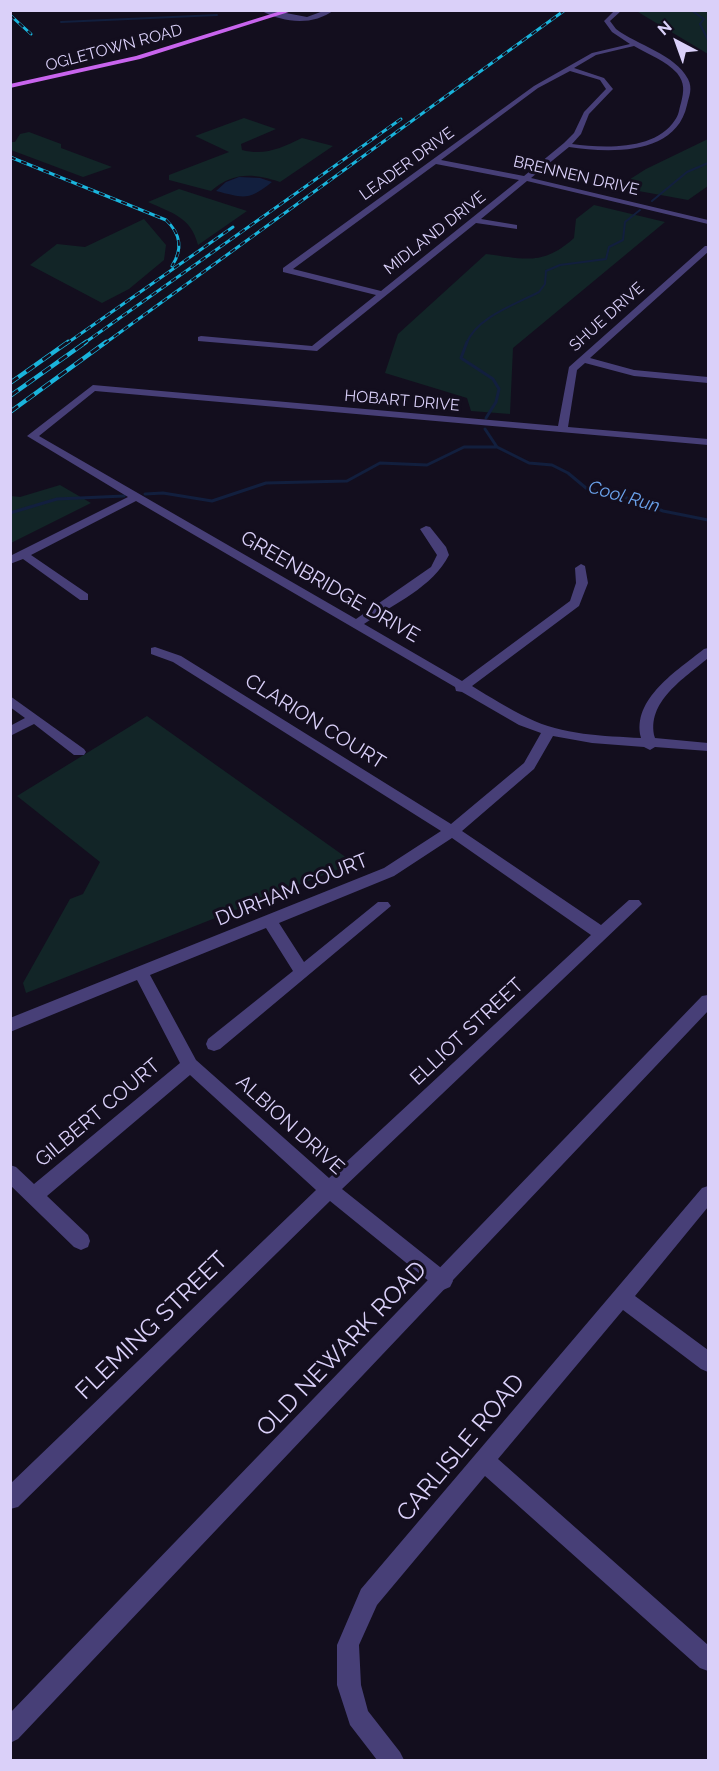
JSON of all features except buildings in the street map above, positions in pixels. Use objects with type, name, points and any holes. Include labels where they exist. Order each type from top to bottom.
[{"type":"main road","name":"OGLETOWN ROAD","points":[[10,86],[75,74],[138,58],[292,10]]},
{"type":"main road","name":"OGLETOWN ROAD","points":[[10,80],[108,59],[265,11]]},
{"type":"main road","points":[[255,22],[295,19]]},
{"type":"street","points":[[265,11],[295,19],[314,19],[331,10]]},
{"type":"street","points":[[567,145],[601,150],[637,147],[661,136],[682,118],[688,91],[685,80],[662,59],[610,27],[608,17],[618,11]]},
{"type":"street","name":"LEADER DRIVE","points":[[383,294],[286,270],[436,162],[507,106],[568,68],[603,50],[636,44]]},
{"type":"street","name":"MIDLAND DRIVE","points":[[201,339],[314,349],[528,179],[577,134],[586,113],[610,89],[602,79],[568,68]]},
{"type":"street","name":"BRENNEN DRIVE","points":[[436,162],[528,179],[708,222]]},
{"type":"street","points":[[474,220],[514,227]]},
{"type":"street","name":"SHUE DRIVE","points":[[562,430],[570,375],[583,358],[708,248]]},
{"type":"street","points":[[583,358],[634,373],[708,380]]},
{"type":"street","name":"HOBART DRIVE","points":[[93,388],[708,442]]},
{"type":"street","name":"GREENBRIDGE DRIVE","points":[[93,388],[32,436],[356,624],[461,688],[524,722],[548,732],[599,741],[705,748]]},
{"type":"street","points":[[10,561],[136,496]]},
{"type":"street","points":[[356,624],[436,570],[443,555],[440,547],[426,529]]},
{"type":"street","points":[[23,555],[84,597]]},
{"type":"street","points":[[461,688],[575,603],[582,583],[581,568]]},
{"type":"street","name":"CLARION COURT","points":[[155,651],[177,659],[452,831],[602,934]]},
{"type":"street","points":[[650,745],[644,732],[649,707],[708,652]]},
{"type":"street","points":[[10,700],[79,752]]},
{"type":"street","points":[[10,732],[35,718]]},
{"type":"street","name":"DURHAM COURT","points":[[10,1024],[270,922],[389,872],[452,831],[529,766],[548,732]]},
{"type":"street","name":"ELLIOT STREET","points":[[329,1190],[634,904]]},
{"type":"street","points":[[214,1044],[383,906]]},
{"type":"street","points":[[270,922],[302,972]]},
{"type":"street","name":"ALBION DRIVE","points":[[141,973],[190,1065],[329,1190],[443,1281]]},
{"type":"street","name":"OLD NEWARK ROAD","points":[[10,1731],[443,1281],[708,1001]]},
{"type":"street","name":"GILBERT COURT","points":[[34,1196],[190,1065]]},
{"type":"street","name":"GILBERT COURT","points":[[10,1173],[81,1241]]},
{"type":"street","name":"FLEMING STREET","points":[[10,1499],[329,1190]]},
{"type":"street","name":"CARLISLE ROAD","points":[[392,1761],[358,1717],[349,1685],[348,1645],[369,1597],[708,1194]]},
{"type":"street","points":[[621,1297],[708,1362]]},
{"type":"street","points":[[484,1461],[708,1660]]},
{"type":"green space","points":[[708,11],[708,54],[638,12]]},
{"type":"green space","points":[[244,118],[276,129],[241,144],[242,150],[266,151],[280,148],[302,138],[333,146],[280,182],[252,176],[235,177],[211,191],[169,180],[169,175],[229,152],[195,136]]},
{"type":"green space","points":[[29,132],[61,144],[61,148],[112,167],[83,177],[11,150],[11,142],[15,142],[20,134]]},
{"type":"green space","points":[[708,139],[708,186],[688,200],[633,190],[624,183],[646,169]]},
{"type":"green space","points":[[179,189],[247,211],[198,245],[191,228],[185,222],[173,213],[148,202]]},
{"type":"green space","points":[[594,205],[665,222],[513,348],[510,414],[471,411],[467,398],[385,373],[398,334],[486,254],[523,259],[543,257],[553,253],[574,238],[576,219]]},
{"type":"green space","points":[[144,219],[166,245],[164,260],[129,289],[102,303],[30,265],[57,244],[85,247]]},
{"type":"green space","points":[[60,485],[91,503],[11,543],[11,496],[20,497]]},
{"type":"green space","points":[[147,716],[354,863],[26,993],[23,983],[70,899],[83,894],[100,862],[17,796]]},
{"type":"water","points":[[239,177],[260,178],[272,182],[246,196],[216,191],[226,182]]},
{"type":"waterway","name":"Cool Run","points":[[691,10],[704,19],[700,24],[708,40]]},
{"type":"waterway","points":[[61,22],[217,15]]},
{"type":"waterway","name":"Cool Run","points":[[652,201],[687,172],[708,163]]},
{"type":"waterway","name":"Cool Run","points":[[467,343],[487,319],[539,292],[545,284],[546,271],[560,265],[606,259],[609,247],[623,240],[625,222],[640,210]]},
{"type":"waterway","name":"Cool Run","points":[[467,343],[461,358],[493,379],[499,389],[496,402],[486,418]]},
{"type":"waterway","name":"Cool Run","points":[[485,429],[497,447]]},
{"type":"waterway","points":[[145,494],[163,493],[212,501],[266,483],[347,481],[380,463],[427,465],[464,447],[497,447]]},
{"type":"waterway","name":"Cool Run","points":[[497,447],[529,463],[552,465],[568,473],[586,488],[639,501],[663,511],[708,520]]},
{"type":"waterway","points":[[10,513],[57,499],[124,496]]},
{"type":"railway","points":[[104,344],[565,10]]},
{"type":"railway","points":[[10,15],[31,34]]},
{"type":"railway","points":[[83,344],[401,119]]},
{"type":"railway","points":[[10,157],[166,220],[175,231],[179,242],[178,254],[172,266]]},
{"type":"railway","points":[[66,344],[233,227]]},
{"type":"railway","points":[[10,383],[68,342]]},
{"type":"railway","points":[[10,396],[86,342]]},
{"type":"railway","points":[[10,412],[106,342]]}]
